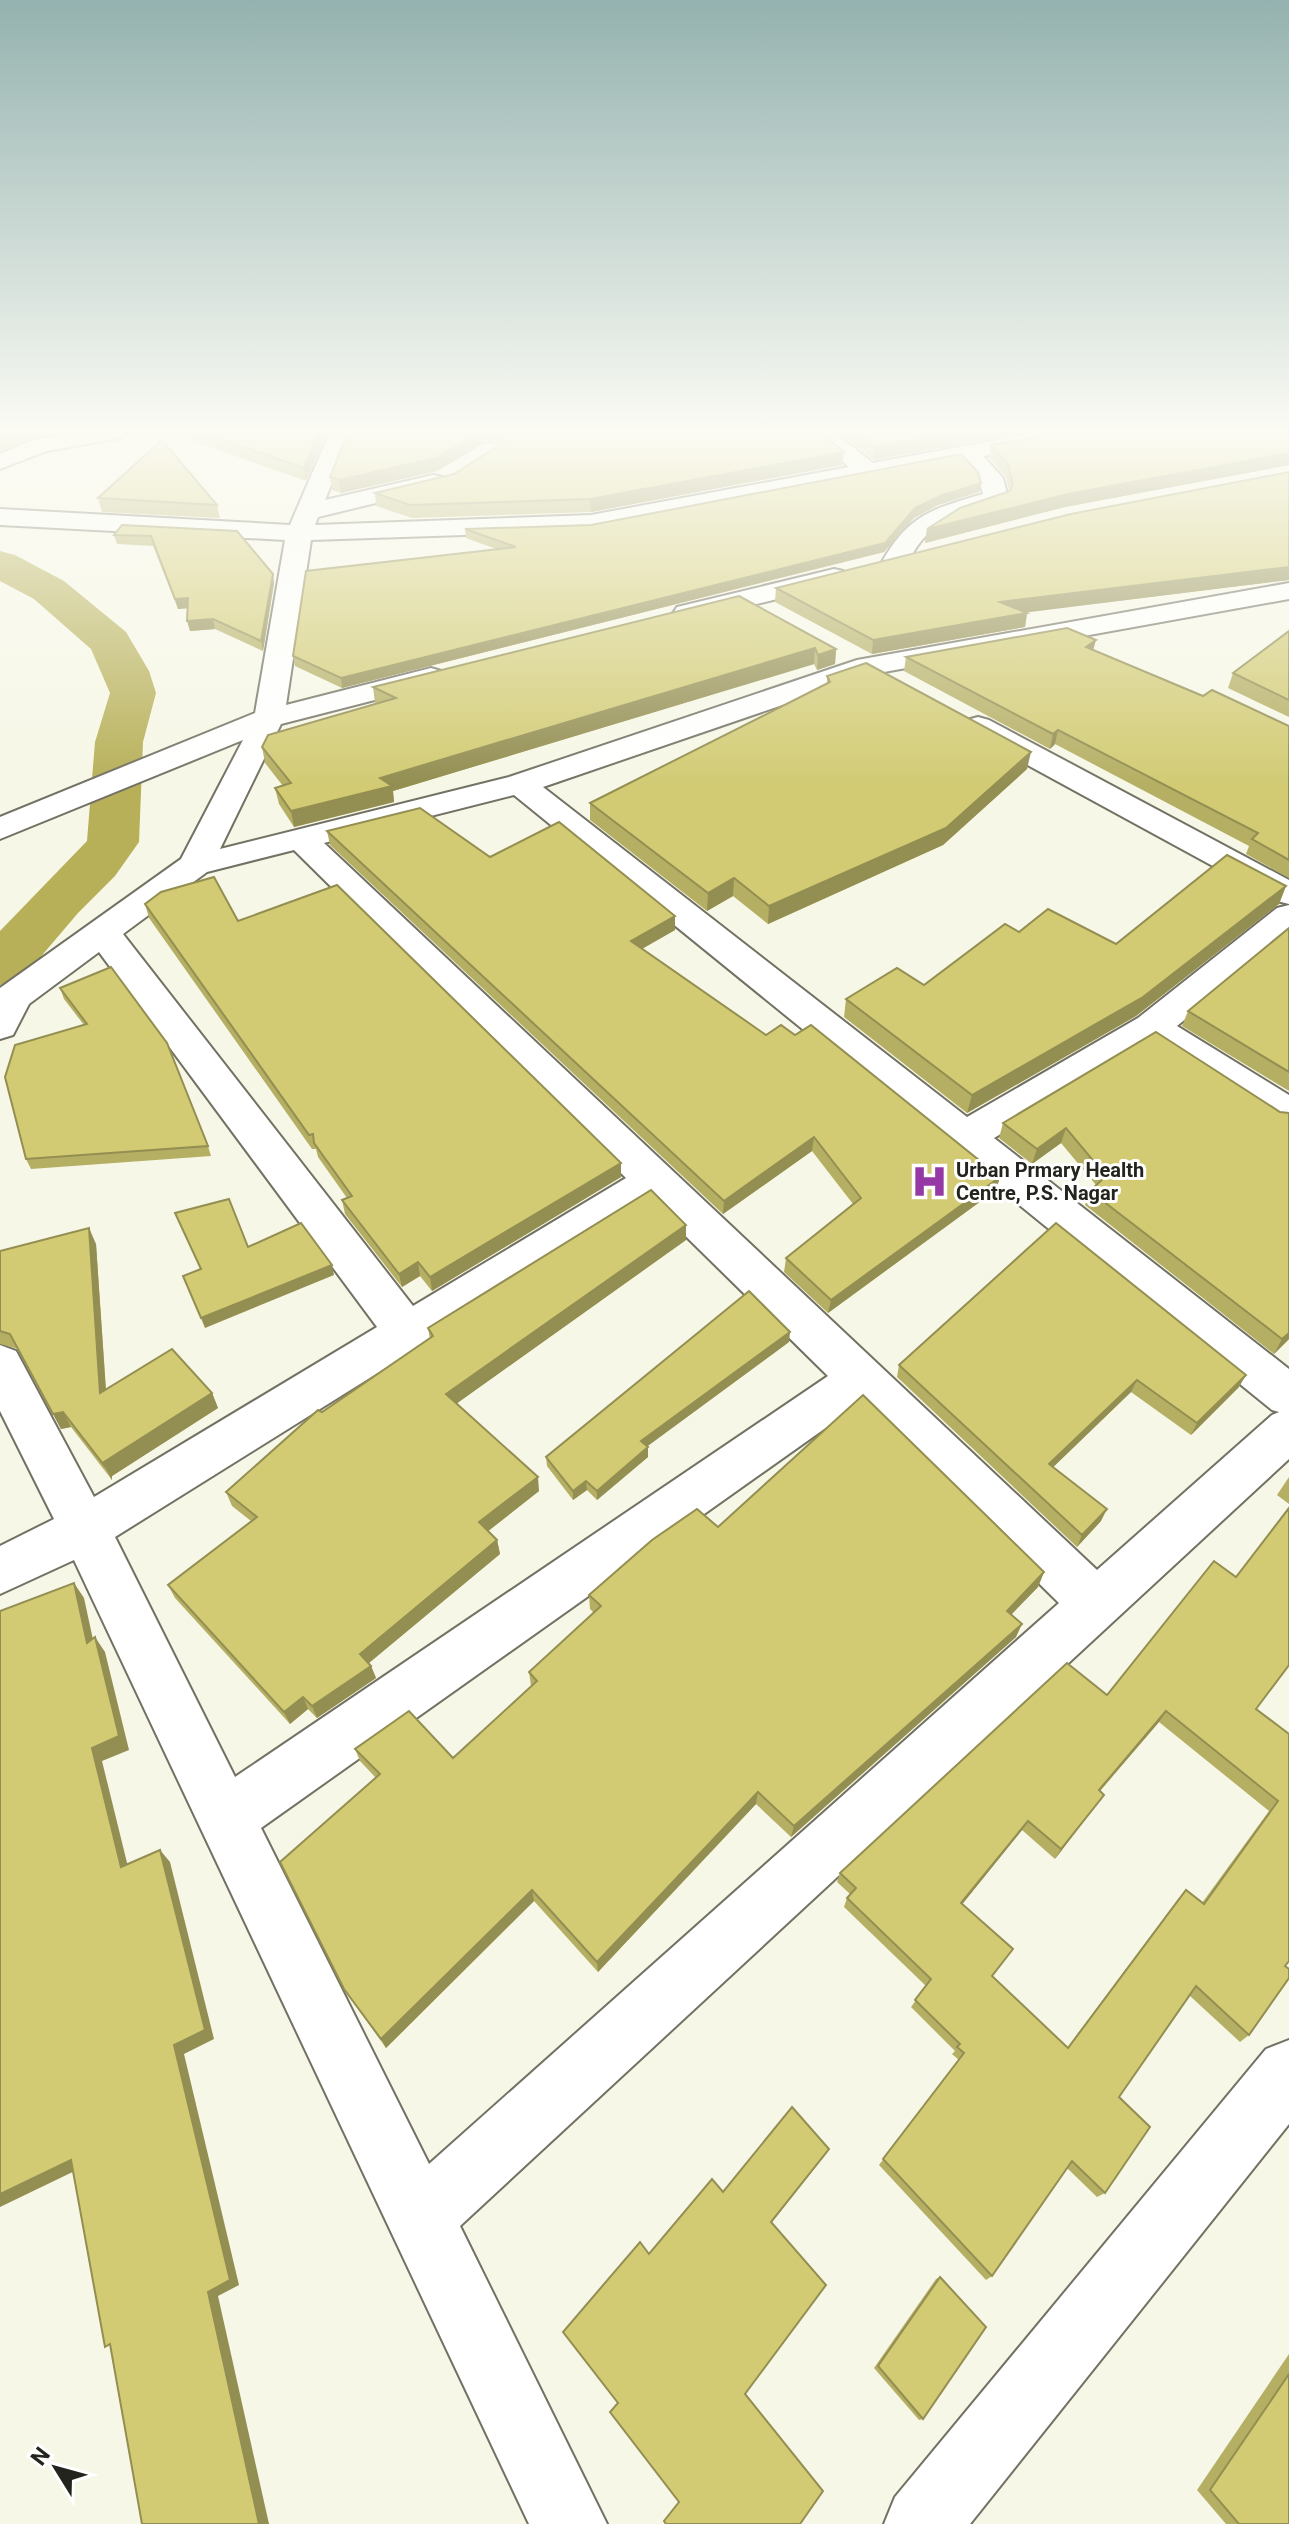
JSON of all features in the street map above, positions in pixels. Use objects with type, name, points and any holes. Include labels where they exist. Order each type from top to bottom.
[{"type":"street","points":[[195,865],[269,718],[298,550]]},
{"type":"street","points":[[895,562],[901,550]]},
{"type":"street","points":[[666,618],[938,551]]},
{"type":"street","points":[[0,1026],[13,997],[195,865],[520,784],[867,666],[1289,591]]},
{"type":"street","points":[[742,599],[784,621]]},
{"type":"street","points":[[825,644],[909,689]]},
{"type":"street","points":[[3,828],[269,718],[452,672]]},
{"type":"street","points":[[951,712],[1289,894]]},
{"type":"street","points":[[520,784],[1289,1396]]},
{"type":"street","points":[[301,839],[1096,1604]]},
{"type":"street","points":[[963,1138],[1151,1027],[1289,916]]},
{"type":"street","points":[[103,932],[407,1332]]},
{"type":"street","points":[[1151,1027],[1289,1114]]},
{"type":"street","points":[[0,1571],[85,1529],[655,1180]]},
{"type":"street","points":[[0,1364],[85,1529],[569,2524]]},
{"type":"street","points":[[226,1817],[861,1378]]},
{"type":"street","points":[[420,2217],[1289,1429]]},
{"type":"street","points":[[922,2524],[1289,2072]]},
{"type":"building","points":[[156,550],[253,550],[273,574],[261,641],[213,619],[187,621],[188,598],[175,599]]},
{"type":"building","points":[[492,550],[858,550],[341,678],[293,656],[306,571]]},
{"type":"building","points":[[928,550],[1289,550],[1289,567],[1000,602],[1027,613],[873,640],[776,588]]},
{"type":"building","points":[[739,596],[836,649],[818,655],[815,648],[380,778],[392,786],[291,811],[275,788],[291,783],[262,747],[268,735],[396,698],[373,687]]},
{"type":"building","points":[[1067,628],[1096,640],[1086,647],[1203,696],[1212,690],[1289,726],[1289,860],[1252,839],[1258,833],[1058,730],[1053,734],[906,657]]},
{"type":"building","points":[[1289,631],[1289,700],[1233,673]]},
{"type":"building","points":[[866,663],[1031,752],[946,828],[769,906],[734,878],[708,893],[590,803],[830,682],[827,676]]},
{"type":"building","points":[[420,808],[490,857],[559,822],[675,916],[631,941],[766,1035],[781,1025],[795,1035],[811,1025],[1000,1177],[831,1300],[786,1258],[861,1198],[814,1137],[724,1201],[327,831]]},
{"type":"building","points":[[1227,855],[1286,886],[1143,997],[972,1095],[846,999],[897,968],[924,985],[1005,924],[1019,932],[1048,909],[1116,944]]},
{"type":"building","points":[[214,877],[238,921],[337,885],[621,1163],[430,1277],[418,1262],[399,1274],[342,1200],[352,1196],[314,1143],[313,1134],[309,1135],[145,904],[161,892]]},
{"type":"building","points":[[1289,928],[1289,1072],[1188,1011]]},
{"type":"building","points":[[111,967],[167,1043],[208,1146],[26,1159],[5,1077],[15,1045],[87,1024],[60,988]]},
{"type":"building","points":[[1156,1032],[1280,1112],[1289,1113],[1289,1333],[1282,1339],[1090,1191],[1106,1176],[1066,1128],[1037,1149],[1003,1123]]},
{"type":"building","points":[[651,1190],[686,1225],[446,1394],[538,1477],[479,1522],[497,1540],[360,1654],[371,1666],[312,1706],[303,1697],[284,1712],[168,1585],[257,1517],[226,1492],[318,1410],[322,1412],[433,1336],[428,1328]]},
{"type":"building","points":[[229,1199],[248,1247],[301,1223],[332,1265],[201,1318],[183,1276],[201,1269],[175,1213]]},
{"type":"building","points":[[1056,1223],[1246,1375],[1197,1423],[1137,1380],[1049,1464],[1107,1509],[1082,1535],[899,1365]]},
{"type":"building","points":[[89,1228],[100,1393],[172,1349],[212,1393],[104,1462],[104,1465],[63,1412],[53,1414],[10,1334],[0,1331],[0,1251]]},
{"type":"building","points":[[749,1291],[790,1332],[641,1441],[648,1447],[597,1491],[586,1481],[573,1491],[546,1457]]},
{"type":"building","points":[[863,1395],[1044,1572],[1007,1611],[1022,1624],[794,1826],[758,1792],[597,1962],[532,1890],[381,2039],[344,1989],[280,1862],[380,1774],[355,1749],[409,1711],[453,1758],[537,1681],[529,1672],[601,1606],[589,1595],[652,1540],[697,1509],[718,1527]]},
{"type":"building","points":[[1289,1508],[1289,1665],[1256,1709],[1289,1734],[1289,1961],[1285,1966],[1289,1969],[1289,1978],[1249,2035],[1196,1986],[1119,2097],[1150,2127],[1105,2193],[1072,2161],[992,2276],[883,2159],[964,2053],[957,2047],[960,2044],[915,2000],[931,1979],[847,1898],[856,1888],[840,1873],[1067,1663],[1107,1695],[1214,1561],[1236,1577]],"holes":[[[1166,1711],[1278,1801],[1204,1904],[1186,1890],[1068,2048],[992,1976],[1013,1949],[961,1903],[1028,1821],[1061,1849],[1104,1795],[1099,1790]]]},
{"type":"building","points":[[74,1583],[87,1643],[95,1637],[119,1736],[92,1748],[121,1867],[160,1850],[205,2030],[174,2045],[230,2280],[208,2292],[259,2524],[142,2524],[110,2344],[105,2347],[71,2160],[0,2194],[0,1611]]},
{"type":"building","points":[[792,2107],[829,2149],[771,2222],[826,2285],[745,2394],[823,2491],[800,2524],[666,2524],[664,2521],[679,2502],[610,2412],[618,2403],[563,2332],[640,2242],[649,2254],[712,2179],[723,2192]]},
{"type":"building","points":[[940,2277],[986,2327],[923,2419],[878,2366]]},
{"type":"building","points":[[1289,2374],[1289,2524],[1239,2524],[1210,2490]]},
{"type":"waterway","points":[[0,564],[49,590],[110,642],[126,671],[133,693],[119,742],[113,842],[96,865],[58,901],[0,967]]},
{"type":"place","name":"Urban Prmary Health Centre, P.S. Nagar","points":[[930,1182]]}]
